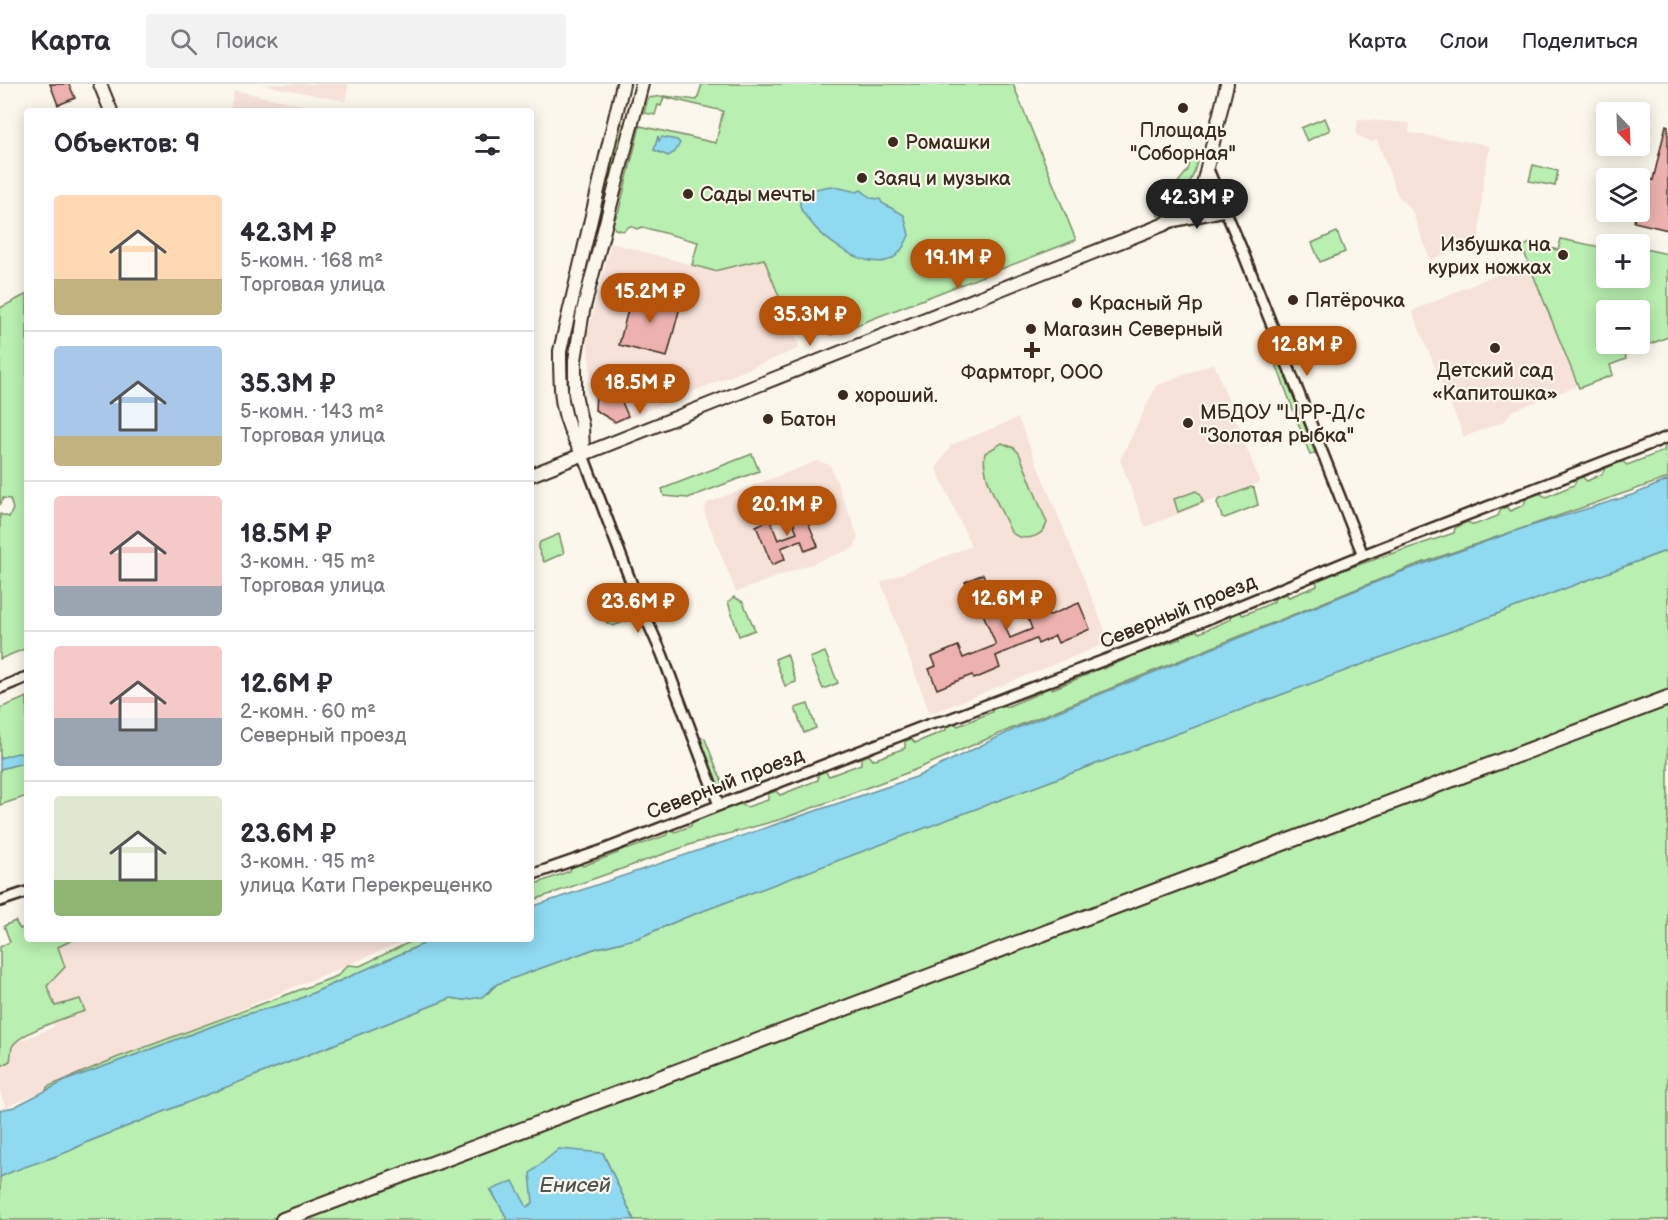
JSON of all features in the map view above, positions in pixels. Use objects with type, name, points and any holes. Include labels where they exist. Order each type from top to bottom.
[{"type":"main road","points":[[283,1220],[1668,698]]},
{"type":"street","points":[[100,84],[110,108]]},
{"type":"street","points":[[623,84],[560,351],[562,410],[569,431],[583,455],[719,805]]},
{"type":"street","points":[[583,455],[582,426],[575,394],[575,360],[583,311],[642,84]]},
{"type":"street","points":[[1165,224],[1181,213],[1203,184],[1227,84]]},
{"type":"street","points":[[1206,166],[1363,555]]},
{"type":"street","points":[[1203,184],[1216,189]]},
{"type":"street","points":[[1203,184],[1225,211]]},
{"type":"street","points":[[534,474],[796,368],[1033,278],[1165,224],[1225,211]]},
{"type":"street","name":"Северный проезд","points":[[534,874],[1139,647],[1363,555],[1668,437]]},
{"type":"street","points":[[0,688],[24,678]]},
{"type":"street","points":[[0,901],[24,893]]},
{"type":"shaded area","points":[[260,84],[349,84],[345,101]]},
{"type":"shaded area","points":[[234,90],[315,108],[231,108]]},
{"type":"shaded area","points":[[1358,119],[1410,123],[1409,133],[1478,143],[1490,147],[1483,183],[1479,240],[1430,260],[1411,209],[1398,196],[1377,140],[1372,142],[1356,135]]},
{"type":"shaded area","points":[[611,243],[714,271],[764,259],[800,348],[614,424],[594,411],[587,335]]},
{"type":"shaded area","name":"Детский сад «Капитошка»","points":[[1527,261],[1577,386],[1512,411],[1505,421],[1464,437],[1412,311]]},
{"type":"shaded area","name":"МБДОУ \"ЦРР-Д/с \"Золотая рыбка\"","points":[[1214,363],[1260,482],[1145,527],[1120,460],[1156,386]]},
{"type":"shaded area","points":[[1018,418],[1110,642],[930,714],[881,582],[971,546],[936,468],[951,445]]},
{"type":"shaded area","points":[[817,461],[830,465],[858,536],[854,548],[736,592],[704,512],[707,503]]},
{"type":"shaded area","points":[[69,942],[403,942],[6,1107],[0,1092],[0,1049],[54,1027],[37,978],[58,947]]},
{"type":"green space","points":[[702,84],[1013,84],[1076,240],[831,335],[820,307],[788,319],[764,259],[714,271],[692,265],[698,242],[642,227],[637,229],[630,226],[623,231],[615,229],[613,223],[619,210],[640,126],[716,143],[723,111],[664,97],[655,115],[644,113],[648,98],[664,96],[697,100]]},
{"type":"green space","points":[[1325,118],[1330,130],[1307,141],[1301,128]]},
{"type":"green space","points":[[619,123],[626,125],[598,240],[591,238]]},
{"type":"green space","points":[[1193,150],[1198,157],[1186,191],[1175,205],[1161,217],[1158,216],[1156,210],[1188,170]]},
{"type":"green space","points":[[1533,165],[1558,171],[1555,186],[1529,181]]},
{"type":"green space","points":[[1337,232],[1345,252],[1320,262],[1312,243]]},
{"type":"green space","points":[[1561,239],[1596,246],[1596,288],[1650,288],[1650,250],[1668,254],[1668,337],[1650,344],[1650,300],[1596,300],[1596,354],[1625,354],[1626,359],[1610,365],[1613,375],[1579,388],[1522,247],[1530,243],[1558,250]]},
{"type":"green space","points":[[592,240],[598,242],[568,357],[568,392],[579,438],[567,406],[565,353]]},
{"type":"green space","points":[[24,296],[24,649],[0,659],[0,514],[9,517],[13,509],[10,499],[3,498],[0,505],[0,308]]},
{"type":"green space","points":[[1275,346],[1315,453],[1310,455],[1270,348]]},
{"type":"green space","points":[[1002,443],[1019,453],[1047,523],[1041,533],[1036,536],[1026,538],[1011,532],[989,482],[984,462],[985,453]]},
{"type":"green space","points":[[1668,443],[1668,478],[1413,566],[912,771],[782,819],[695,843],[534,900],[534,881],[538,883],[570,871],[572,864],[577,862],[583,866],[618,853],[619,847],[629,849],[667,835],[668,829],[671,828],[675,832],[691,826],[692,820],[738,803],[747,807],[768,800],[768,794],[776,791],[780,795],[818,780],[818,774],[825,771],[829,776],[861,764],[861,758],[869,755],[873,760],[905,748],[905,741],[912,739],[915,743],[946,730],[946,724],[953,721],[958,726],[992,712],[992,707],[1002,703],[1006,707],[1040,693],[1040,688],[1048,685],[1052,689],[1089,674],[1089,668],[1098,665],[1103,669],[1129,658],[1129,653],[1146,646],[1149,650],[1180,639],[1181,633],[1194,628],[1199,633],[1231,619],[1232,613],[1239,611],[1243,615],[1274,602],[1275,596],[1284,592],[1289,597],[1317,586],[1316,579],[1454,533],[1455,528],[1467,522],[1474,525],[1498,516],[1501,509],[1506,507],[1510,511],[1524,505],[1526,498],[1539,493],[1546,497],[1574,485],[1578,477],[1587,481],[1602,474],[1605,468],[1622,461],[1627,465],[1664,451],[1665,444]]},
{"type":"green space","points":[[752,454],[759,471],[688,498],[664,496],[662,489]]},
{"type":"green space","points":[[1251,487],[1254,488],[1258,505],[1225,518],[1222,517],[1218,500]]},
{"type":"green space","points":[[1196,491],[1203,502],[1178,512],[1174,499]]},
{"type":"green space","points":[[559,534],[564,553],[544,562],[538,548],[540,542]]},
{"type":"green space","points":[[1668,550],[1668,693],[268,1220],[0,1220],[0,1177],[11,1172],[64,1153],[451,998],[465,1000],[488,993],[497,984],[594,949],[638,938],[684,918]]},
{"type":"green space","points":[[734,597],[743,602],[755,630],[739,636],[728,602]]},
{"type":"green space","points":[[633,603],[637,604],[630,615],[632,619],[613,626],[607,623],[605,617],[607,613]]},
{"type":"green space","points":[[825,652],[838,683],[823,689],[810,658]]},
{"type":"green space","points":[[787,654],[796,682],[785,686],[775,659]]},
{"type":"green space","points":[[24,698],[24,754],[0,758],[0,708]]},
{"type":"green space","points":[[808,704],[816,728],[804,733],[795,708]]},
{"type":"green space","points":[[1668,705],[1668,1220],[634,1220],[603,1153],[527,1207],[491,1190],[508,1220],[306,1220]]},
{"type":"green space","points":[[702,737],[705,739],[724,787],[718,789],[699,741]]},
{"type":"green space","points":[[24,763],[24,797],[0,805],[0,769]]},
{"type":"green space","points":[[15,921],[20,929],[24,927],[24,942],[69,942],[58,947],[65,967],[47,986],[55,1006],[80,999],[85,1011],[46,1025],[24,1036],[12,1047],[10,1061],[0,1067],[0,947],[10,942],[4,926]]},
{"type":"green space","points":[[410,942],[425,942],[297,1000],[237,1017],[68,1080],[46,1091],[47,1087],[116,1058],[337,976],[348,965],[360,966]]},
{"type":"water","points":[[658,136],[659,141],[662,137],[677,140],[680,143],[675,152],[668,156],[654,150]]},
{"type":"water","points":[[831,186],[857,192],[861,190],[871,198],[880,199],[882,203],[904,215],[909,235],[897,255],[886,261],[864,260],[842,249],[814,227],[801,209],[802,198],[808,192]]},
{"type":"water","points":[[1668,480],[1668,550],[684,918],[638,938],[594,949],[497,984],[482,997],[464,1000],[451,998],[0,1177],[0,1110],[14,1107],[67,1080],[237,1017],[297,1000],[425,942],[534,942],[534,906],[916,777],[1017,728],[1401,572],[1521,529],[1635,494]]},
{"type":"water","points":[[17,753],[24,754],[24,763],[0,769],[0,758]]},
{"type":"water","name":"Енисей","points":[[559,1149],[603,1153],[634,1220],[508,1220],[491,1190],[513,1181],[527,1207],[533,1203],[530,1173]]},
{"type":"building","points":[[50,84],[69,84],[75,98],[58,105]]},
{"type":"building","points":[[1666,125],[1668,126],[1668,230],[1634,222],[1650,222],[1650,179],[1653,180]]},
{"type":"building","points":[[633,290],[681,303],[667,357],[619,345]]},
{"type":"building","points":[[611,391],[610,395],[619,395],[628,416],[615,422],[595,410],[596,393]]},
{"type":"building","points":[[802,508],[818,546],[805,551],[801,540],[781,548],[785,559],[772,565],[756,526],[770,520],[778,540],[797,533],[790,513]]},
{"type":"building","points":[[983,574],[995,604],[1035,585],[1048,616],[1079,603],[1090,629],[1058,643],[1055,636],[1038,644],[1036,639],[996,656],[1000,668],[974,679],[972,675],[937,689],[929,669],[936,666],[932,657],[958,646],[963,658],[996,645],[980,607],[976,609],[965,582]],"holes":[[[1023,605],[1032,629],[1010,638],[1000,614]]]},
{"type":"place","name":"Площадь \"Соборная\"","points":[[1183,108]]},
{"type":"place","name":"Ромашки","points":[[893,142]]},
{"type":"place","name":"Заяц и музыка","points":[[862,178]]},
{"type":"place","name":"Сады мечты","points":[[688,194]]},
{"type":"place","name":"Избушка на курих ножках","points":[[1563,255]]},
{"type":"place","name":"Пятёрочка","points":[[1293,300]]},
{"type":"place","name":"Красный Яр","points":[[1077,303]]},
{"type":"place","name":"Магазин Северный","points":[[1031,329]]},
{"type":"place","name":"Детский сад «Капитошка»","points":[[1495,348]]},
{"type":"place","name":"Фармторг, ООО","points":[[1032,350]]},
{"type":"place","name":"хороший.","points":[[843,395]]},
{"type":"place","name":"Батон","points":[[768,419]]},
{"type":"place","name":"МБДОУ \"ЦРР-Д/с \"Золотая рыбка\"","points":[[1188,423]]}]
